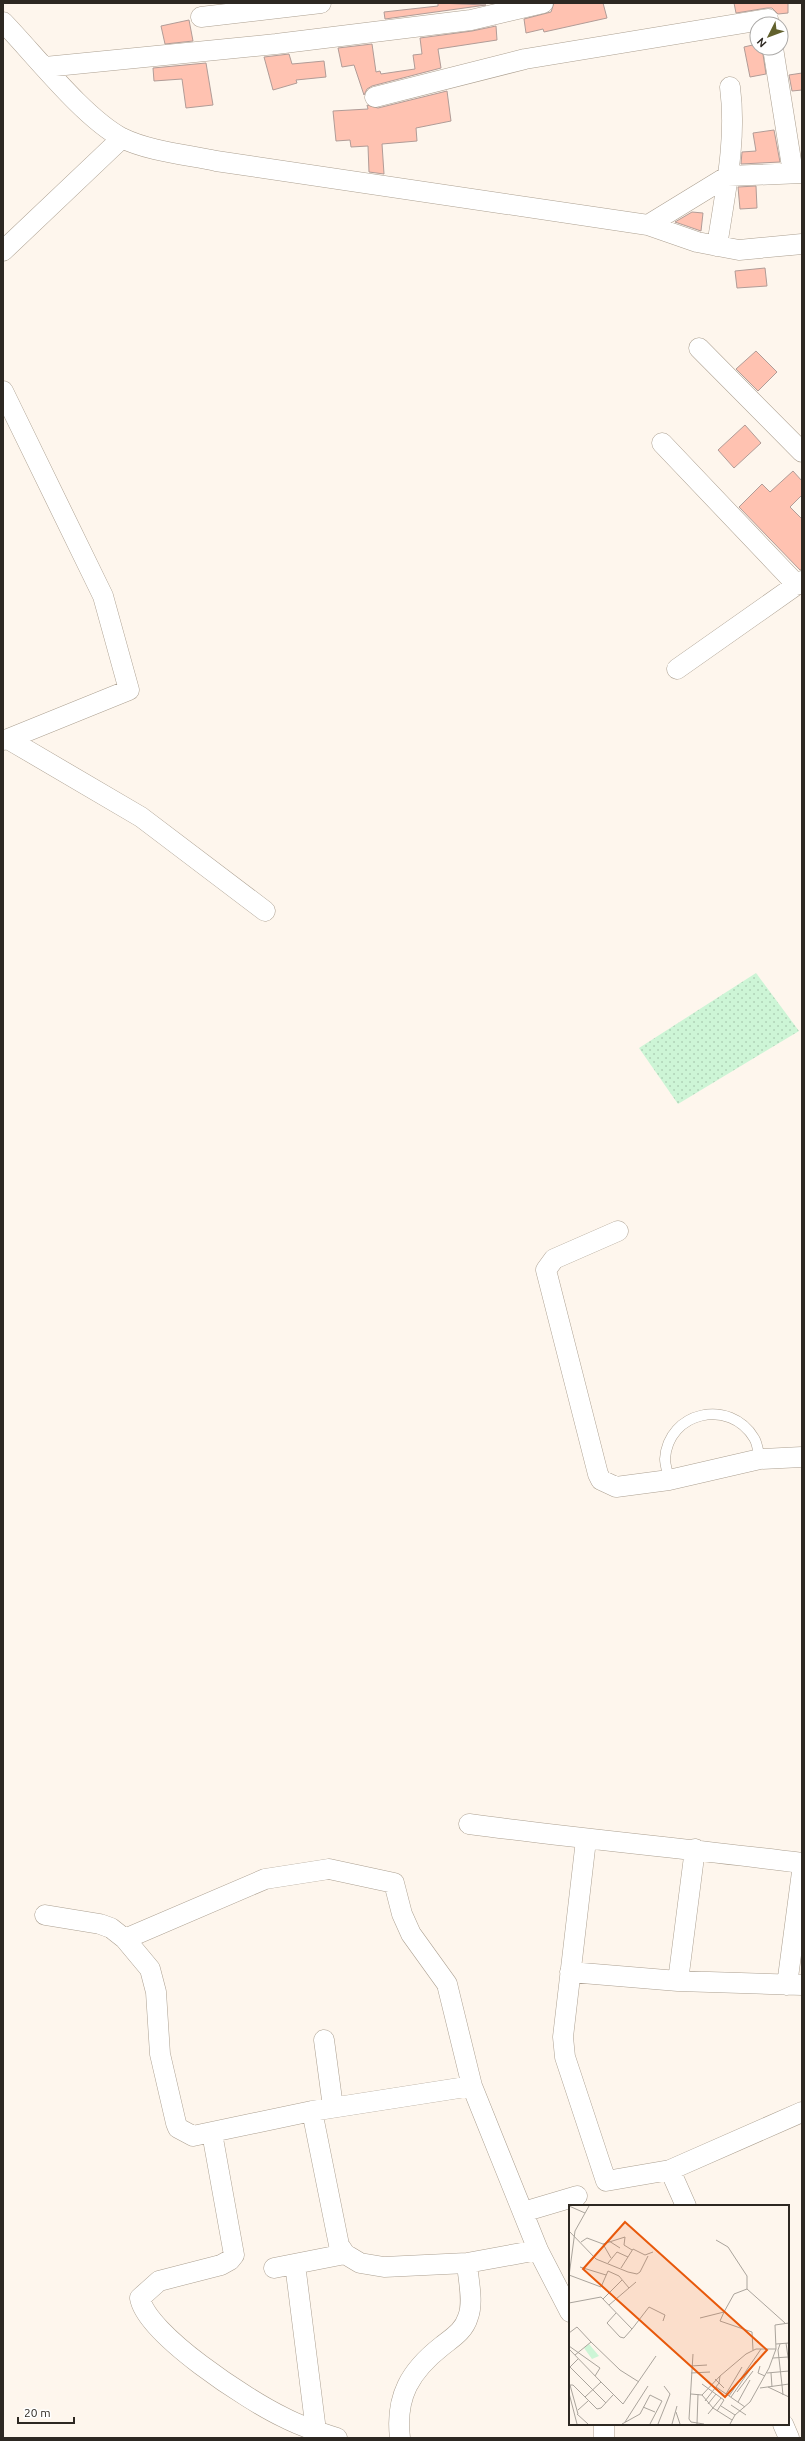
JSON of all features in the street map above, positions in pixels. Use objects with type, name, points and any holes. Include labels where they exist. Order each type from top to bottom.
[{"type":"street","points":[[201,17],[272,10],[321,3]]},
{"type":"street","points":[[45,67],[276,44],[471,20],[543,3]]},
{"type":"street","points":[[272,10],[276,44]]},
{"type":"street","points":[[375,97],[525,59],[768,15]]},
{"type":"street","points":[[3,22],[86,111],[122,138],[148,146],[216,161],[648,225],[717,246],[740,250],[802,244]]},
{"type":"street","points":[[648,225],[728,176],[798,173],[775,56]]},
{"type":"street","points":[[717,246],[728,176],[733,111],[730,87]]},
{"type":"street","points":[[3,251],[122,138]]},
{"type":"street","points":[[699,348],[802,452]]},
{"type":"street","points":[[3,391],[103,596],[129,690],[5,739]]},
{"type":"street","points":[[662,443],[800,583],[677,669]]},
{"type":"street","points":[[5,739],[141,817],[264,912]]},
{"type":"street","points":[[618,1231],[554,1259],[546,1270],[598,1474],[601,1480],[616,1487],[669,1480],[760,1459],[802,1457]]},
{"type":"street","points":[[469,1824],[586,1840],[695,1849],[802,1863]]},
{"type":"street","points":[[586,1840],[563,2020],[566,2057],[606,2182],[670,2170],[802,2112]]},
{"type":"street","points":[[678,1981],[695,1849]]},
{"type":"street","points":[[125,1939],[266,1879],[329,1869],[394,1883],[402,1914],[411,1934],[447,1984],[472,2086],[538,2250],[569,2310]]},
{"type":"street","points":[[570,1972],[678,1981],[795,1985],[802,1872]]},
{"type":"street","points":[[45,1915],[100,1924],[111,1928],[125,1939],[150,1969],[154,1981],[160,2054],[176,2123],[178,2128],[193,2136],[333,2107],[472,2086]]},
{"type":"street","points":[[324,2040],[333,2107]]},
{"type":"street","points":[[312,2111],[339,2245],[344,2254],[369,2266],[467,2263],[538,2250]]},
{"type":"street","points":[[212,2133],[234,2255],[230,2260],[221,2265],[159,2281],[140,2298],[141,2305],[150,2321],[201,2364],[282,2417],[337,2438]]},
{"type":"street","points":[[670,2170],[686,2205]]},
{"type":"street","points":[[523,2212],[576,2196]]},
{"type":"street","points":[[274,2268],[344,2254]]},
{"type":"street","points":[[400,2438],[399,2424],[402,2396],[409,2380],[429,2356],[460,2332],[469,2317],[470,2300],[467,2263]]},
{"type":"street","points":[[295,2264],[316,2431]]},
{"type":"street","points":[[604,2425],[604,2438]]},
{"type":"street","points":[[783,2425],[789,2438]]},
{"type":"lane","points":[[669,1480],[665,1459],[670,1439],[683,1423],[701,1414],[722,1414],[741,1423],[755,1439],[760,1459]]},
{"type":"green space","points":[[756,973],[799,1031],[678,1104],[639,1048]]},
{"type":"building","points":[[438,3],[486,5],[385,19],[384,12],[438,6]]},
{"type":"building","points":[[554,3],[603,3],[607,18],[544,32],[543,29],[526,33],[524,19],[551,12]]},
{"type":"building","points":[[734,3],[788,3],[788,13],[778,14],[772,8],[767,8],[736,13]]},
{"type":"building","points":[[189,20],[193,41],[165,44],[161,26]]},
{"type":"building","points":[[496,26],[497,40],[438,49],[441,68],[372,86],[367,89],[364,95],[354,65],[342,67],[338,48],[372,44],[376,72],[380,71],[381,74],[415,69],[413,55],[422,54],[420,38]]},
{"type":"building","points":[[749,46],[749,56],[763,56],[766,74],[750,77],[744,47]]},
{"type":"building","points":[[289,54],[292,64],[324,61],[326,77],[296,80],[297,83],[273,90],[264,57]]},
{"type":"building","points":[[206,63],[213,105],[186,108],[182,79],[154,81],[153,68]]},
{"type":"building","points":[[802,73],[802,90],[792,91],[789,75]]},
{"type":"building","points":[[447,91],[451,121],[416,128],[417,141],[382,144],[384,174],[369,172],[368,146],[351,147],[350,140],[336,141],[333,111],[368,109],[367,105],[378,108]]},
{"type":"building","points":[[774,130],[780,162],[741,164],[742,152],[756,151],[753,133]]},
{"type":"building","points":[[756,186],[757,208],[740,209],[738,187]]},
{"type":"building","points":[[692,212],[703,213],[701,231],[675,222]]},
{"type":"building","points":[[765,268],[767,286],[737,288],[735,271]]},
{"type":"building","points":[[756,351],[777,372],[758,391],[736,369]]},
{"type":"building","points":[[745,425],[761,443],[734,468],[718,450]]},
{"type":"building","points":[[793,471],[802,481],[802,495],[790,507],[802,519],[802,570],[800,570],[739,507],[762,484],[770,492]]}]
